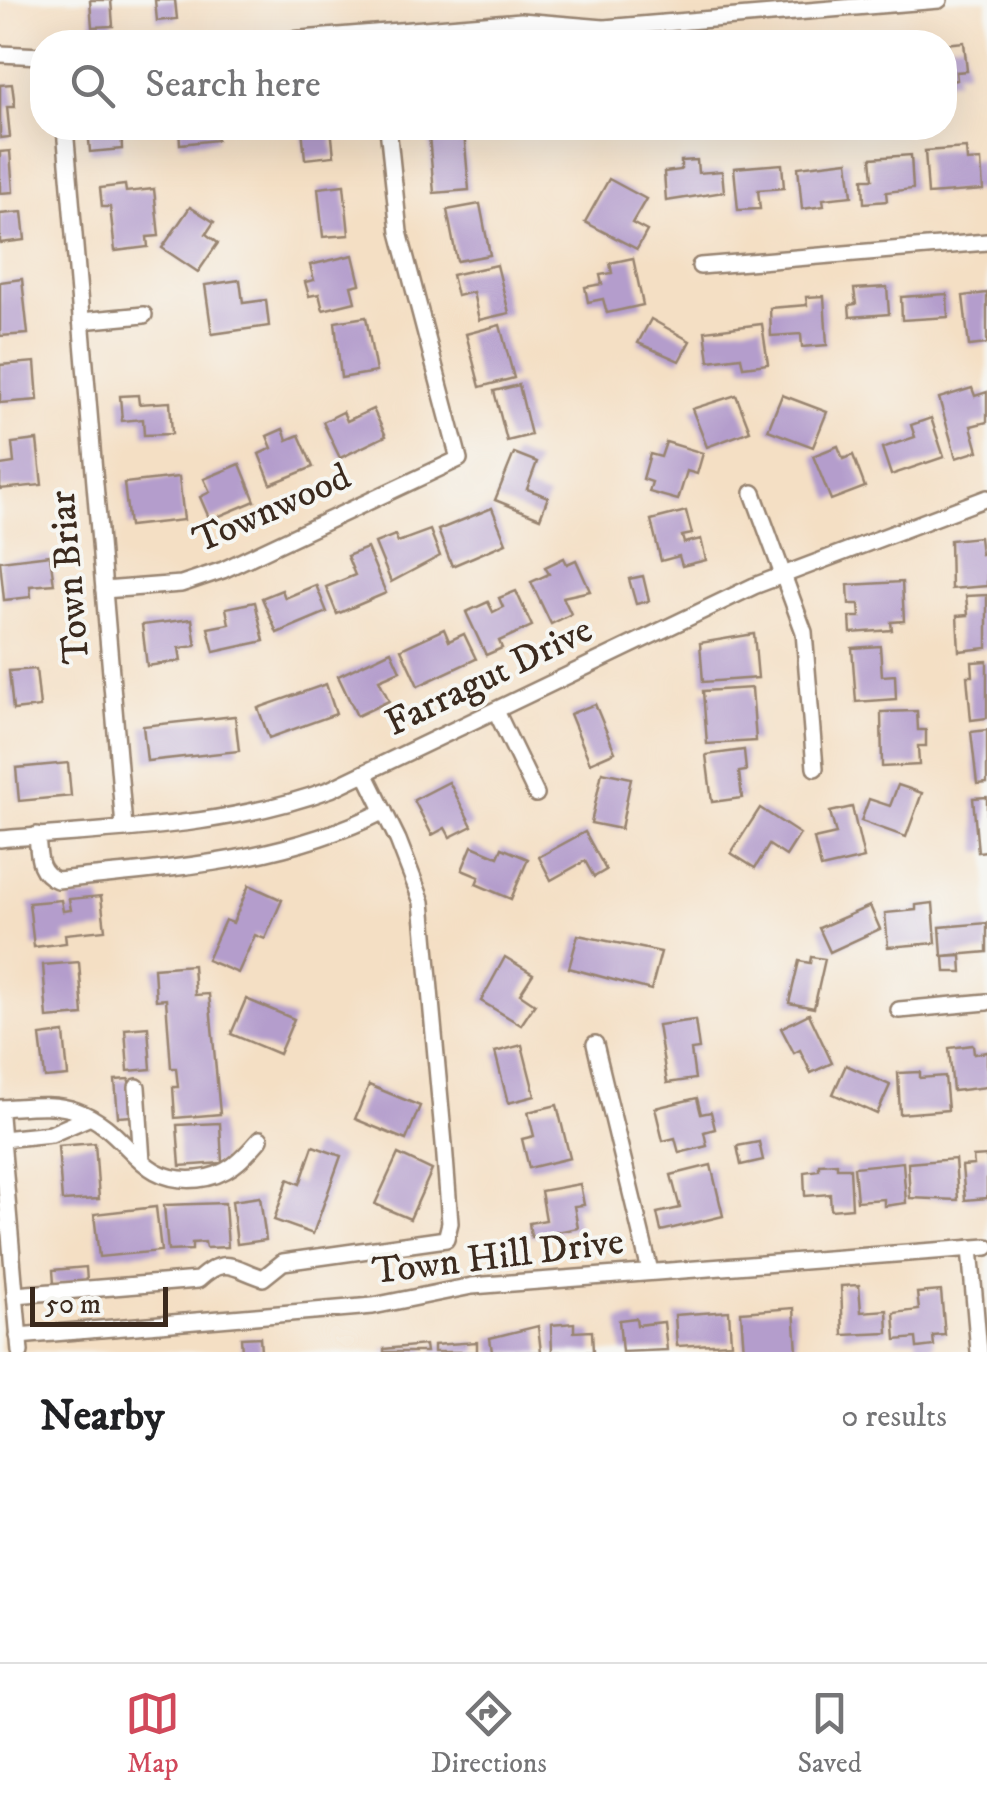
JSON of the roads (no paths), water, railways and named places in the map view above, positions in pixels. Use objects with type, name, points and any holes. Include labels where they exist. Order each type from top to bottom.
[{"type":"street","points":[[445,30],[521,21],[604,28],[938,0]]},
{"type":"street","points":[[0,54],[30,55]]},
{"type":"street","name":"Town Briar","points":[[66,140],[124,828]]},
{"type":"street","name":"Townwood","points":[[104,590],[181,584],[223,570],[458,459],[399,232],[389,140]]},
{"type":"street","points":[[700,266],[987,242]]},
{"type":"street","points":[[81,321],[144,315]]},
{"type":"street","points":[[752,493],[786,575],[804,632],[815,768]]},
{"type":"street","name":"Farragut Drive","points":[[0,838],[218,820],[286,806],[365,773],[706,608],[987,498]]},
{"type":"street","points":[[496,711],[536,794]]},
{"type":"street","points":[[15,1294],[198,1280],[213,1266],[227,1262],[263,1278],[283,1262],[446,1239],[450,1222],[422,902],[365,773]]},
{"type":"street","points":[[37,835],[39,862],[46,876],[57,880],[234,862],[349,828],[384,811]]},
{"type":"street","points":[[899,1010],[987,1002]]},
{"type":"street","points":[[595,1044],[650,1270]]},
{"type":"street","points":[[137,1086],[142,1161]]},
{"type":"street","points":[[19,1344],[0,1112],[74,1109],[117,1135],[158,1177],[174,1182],[210,1178],[235,1168],[260,1139]]},
{"type":"street","points":[[2,1140],[50,1134],[90,1117]]},
{"type":"street","points":[[978,1248],[978,1352]]},
{"type":"street","name":"Town Hill Drive","points":[[19,1344],[372,1306],[472,1286],[978,1248]]}]
